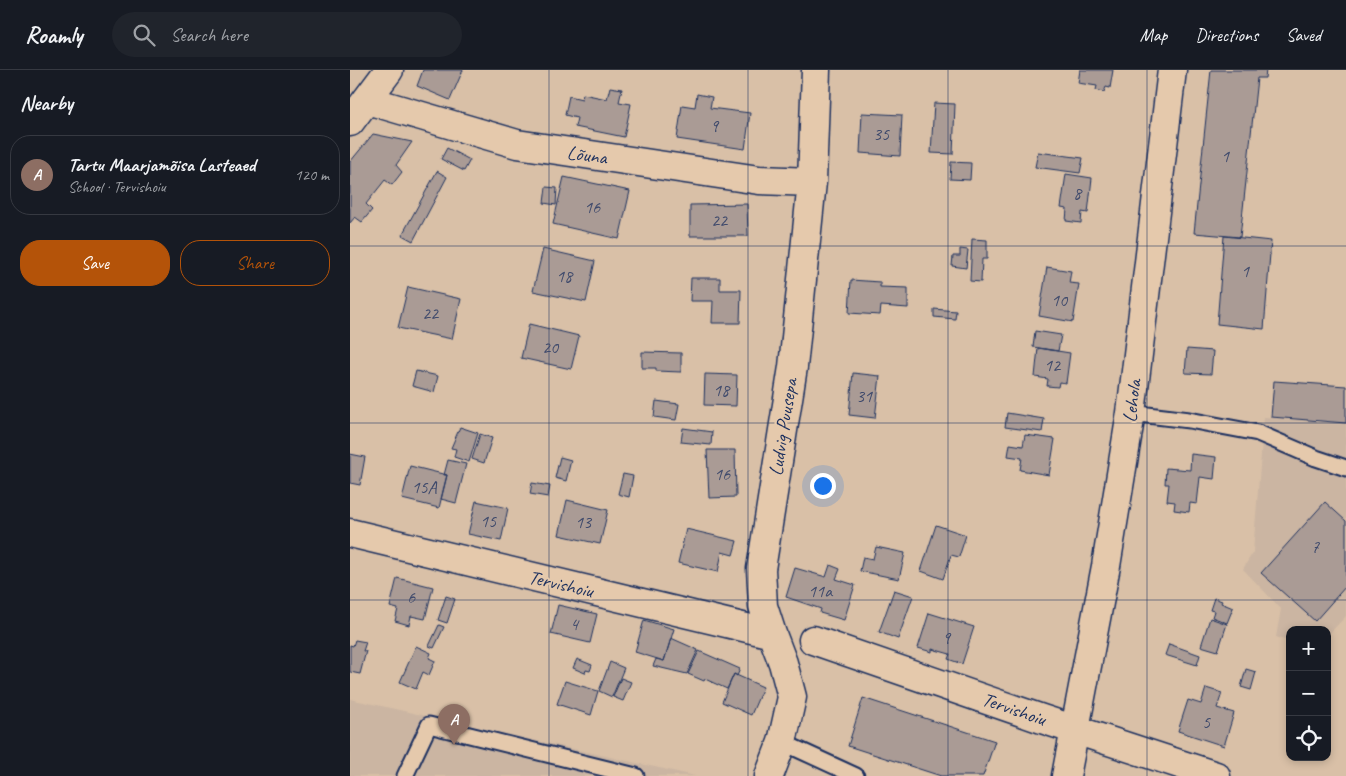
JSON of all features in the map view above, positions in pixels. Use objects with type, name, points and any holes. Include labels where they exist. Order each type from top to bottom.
[{"type":"street","points":[[350,122],[389,70]]},
{"type":"street","name":"Ludvig Puusepa","points":[[768,776],[782,742],[792,697],[783,663],[763,606],[761,569],[793,367],[812,182],[816,70]]},
{"type":"street","name":"Lehola","points":[[1066,776],[1106,566],[1131,413],[1172,70]]},
{"type":"street","name":"Lõuna","points":[[367,100],[517,144],[759,180],[812,182]]},
{"type":"street","name":"Tervishoiu","points":[[350,533],[772,634]]},
{"type":"street","name":"Tervishoiu","points":[[813,640],[1216,776]]},
{"type":"lane","points":[[1131,413],[1189,420],[1258,433],[1316,458],[1346,468]]},
{"type":"lane","points":[[405,776],[429,724],[636,776]]},
{"type":"lane","points":[[782,742],[856,776]]},
{"type":"shaded area","points":[[1264,417],[1346,422],[1346,616],[1331,632],[1331,626],[1286,626],[1286,641],[1276,637],[1281,609],[1243,569],[1253,552]]},
{"type":"shaded area","points":[[350,699],[695,776],[350,776]]},
{"type":"building","points":[[423,70],[463,70],[450,100],[417,86]]},
{"type":"building","points":[[1080,70],[1113,70],[1110,88],[1106,87],[1104,92],[1096,90],[1097,86],[1078,83]]},
{"type":"building","points":[[1211,70],[1266,70],[1265,78],[1257,78],[1240,237],[1194,233]]},
{"type":"building","points":[[610,87],[622,89],[619,102],[631,104],[624,137],[575,127],[577,118],[565,115],[569,96],[582,99],[583,94],[607,99]]},
{"type":"building","points":[[697,94],[712,97],[710,108],[750,113],[745,149],[677,139],[682,105],[695,107]]},
{"type":"building","points":[[934,103],[955,104],[953,154],[931,153]]},
{"type":"building","points":[[862,113],[902,115],[900,156],[860,153]]},
{"type":"building","points":[[373,134],[412,142],[396,165],[402,172],[392,185],[385,180],[366,204],[372,210],[362,222],[355,217],[350,223],[350,162]]},
{"type":"building","points":[[447,148],[470,160],[464,171],[441,159]]},
{"type":"building","points":[[1038,152],[1083,158],[1080,173],[1035,167]]},
{"type":"building","points":[[951,162],[971,163],[970,180],[950,179]]},
{"type":"building","points":[[437,171],[447,177],[413,241],[402,235]]},
{"type":"building","points":[[1066,174],[1092,178],[1088,213],[1082,212],[1081,223],[1066,221],[1067,209],[1061,208]]},
{"type":"building","points":[[564,177],[630,191],[619,239],[553,224]]},
{"type":"building","points":[[546,187],[557,188],[556,205],[544,203]]},
{"type":"building","points":[[747,204],[748,236],[690,236],[690,205]]},
{"type":"building","points":[[1224,236],[1271,241],[1264,329],[1217,324]]},
{"type":"building","points":[[972,239],[987,240],[987,259],[982,259],[981,282],[970,281]]},
{"type":"building","points":[[543,249],[595,261],[586,302],[533,291]]},
{"type":"building","points":[[960,249],[968,250],[966,268],[952,266],[953,256],[960,256]]},
{"type":"building","points":[[1047,267],[1071,271],[1069,283],[1079,284],[1073,322],[1039,316]]},
{"type":"building","points":[[691,278],[720,278],[720,290],[741,290],[740,323],[712,323],[713,301],[690,301]]},
{"type":"building","points":[[851,280],[880,282],[880,287],[908,288],[908,308],[881,306],[880,315],[849,313]]},
{"type":"building","points":[[408,287],[461,299],[452,339],[398,328]]},
{"type":"building","points":[[934,309],[956,311],[955,319],[934,317]]},
{"type":"building","points":[[529,324],[579,336],[571,369],[521,358]]},
{"type":"building","points":[[1035,331],[1061,335],[1058,351],[1033,347]]},
{"type":"building","points":[[1038,348],[1070,353],[1066,383],[1059,382],[1058,387],[1047,386],[1048,379],[1035,377]]},
{"type":"building","points":[[1187,349],[1213,351],[1211,374],[1185,373]]},
{"type":"building","points":[[642,352],[681,353],[681,372],[656,371],[656,368],[642,368]]},
{"type":"building","points":[[416,371],[438,376],[434,392],[412,386]]},
{"type":"building","points":[[853,373],[880,376],[875,418],[849,415]]},
{"type":"building","points":[[705,374],[737,375],[736,406],[704,405]]},
{"type":"building","points":[[1274,381],[1346,386],[1346,423],[1271,417]]},
{"type":"building","points":[[656,401],[679,404],[676,420],[654,417]]},
{"type":"building","points":[[1007,413],[1044,419],[1042,432],[1005,427]]},
{"type":"building","points":[[460,427],[478,433],[469,462],[454,457],[456,449],[451,448]]},
{"type":"building","points":[[683,428],[712,432],[711,445],[681,442]]},
{"type":"building","points":[[480,434],[492,438],[484,463],[472,459]]},
{"type":"building","points":[[1025,435],[1055,439],[1049,475],[1020,470],[1022,458],[1008,456],[1010,444],[1023,446]]},
{"type":"building","points":[[707,450],[735,450],[736,497],[709,498]]},
{"type":"building","points":[[350,454],[365,457],[360,485],[350,483]]},
{"type":"building","points":[[1191,454],[1216,457],[1214,479],[1200,477],[1197,504],[1190,503],[1189,512],[1174,510],[1175,502],[1167,501],[1169,484],[1165,484],[1166,468],[1190,470]]},
{"type":"building","points":[[560,457],[571,460],[566,481],[555,478]]},
{"type":"building","points":[[448,460],[466,464],[456,503],[441,499],[447,475],[444,475]]},
{"type":"building","points":[[410,466],[447,475],[439,508],[402,499]]},
{"type":"building","points":[[623,474],[633,476],[629,497],[618,494]]},
{"type":"building","points":[[532,483],[550,486],[548,497],[530,494]]},
{"type":"building","points":[[567,500],[608,510],[600,544],[559,535]]},
{"type":"building","points":[[476,501],[508,508],[501,541],[468,534]]},
{"type":"building","points":[[1325,502],[1346,521],[1346,586],[1315,621],[1261,573]]},
{"type":"building","points":[[936,525],[966,535],[959,557],[951,555],[943,579],[921,571]]},
{"type":"building","points":[[686,529],[737,541],[733,555],[722,552],[718,572],[678,563]]},
{"type":"building","points":[[876,547],[905,553],[899,579],[860,571],[863,557],[873,559]]},
{"type":"building","points":[[830,565],[840,569],[836,579],[855,585],[844,620],[820,613],[821,609],[786,597],[795,568],[826,577]]},
{"type":"building","points":[[397,578],[433,587],[425,619],[411,616],[409,625],[395,621],[398,609],[390,607]]},
{"type":"building","points":[[894,590],[913,596],[898,639],[879,632]]},
{"type":"building","points":[[446,596],[455,599],[447,623],[438,620]]},
{"type":"building","points":[[1214,598],[1233,608],[1227,623],[1212,617],[1214,611],[1210,610]]},
{"type":"building","points":[[558,605],[597,614],[590,643],[551,634]]},
{"type":"building","points":[[929,613],[974,627],[962,664],[948,659],[950,654],[932,649],[932,652],[918,648]]},
{"type":"building","points":[[1210,618],[1227,624],[1218,651],[1201,646]]},
{"type":"building","points":[[644,620],[674,629],[664,661],[635,652]]},
{"type":"building","points":[[439,625],[444,627],[434,648],[429,646]]},
{"type":"building","points":[[671,638],[698,650],[687,674],[653,666],[656,659],[664,661]]},
{"type":"building","points":[[355,640],[366,642],[363,651],[366,651],[360,674],[350,672],[350,645],[353,646]]},
{"type":"building","points":[[1169,644],[1200,655],[1197,665],[1165,655]]},
{"type":"building","points":[[416,646],[431,653],[429,658],[435,661],[429,675],[423,672],[416,689],[400,682]]},
{"type":"building","points":[[699,651],[740,669],[737,676],[734,674],[727,689],[688,674]]},
{"type":"building","points":[[577,659],[592,665],[590,671],[586,670],[585,673],[573,668]]},
{"type":"building","points":[[610,662],[624,668],[612,697],[599,691]]},
{"type":"building","points":[[1246,669],[1256,672],[1251,690],[1241,687]]},
{"type":"building","points":[[734,674],[763,687],[751,715],[722,702]]},
{"type":"building","points":[[621,678],[631,682],[623,701],[613,697]]},
{"type":"building","points":[[565,681],[598,691],[591,715],[557,704]]},
{"type":"building","points":[[1206,688],[1222,693],[1217,708],[1234,713],[1224,746],[1178,731],[1188,700],[1201,704]]},
{"type":"building","points":[[863,698],[995,741],[983,776],[941,776],[848,746]]},
{"type":"place","name":"Tartu Maarjamõisa Lasteaed","points":[[454,745]]}]
